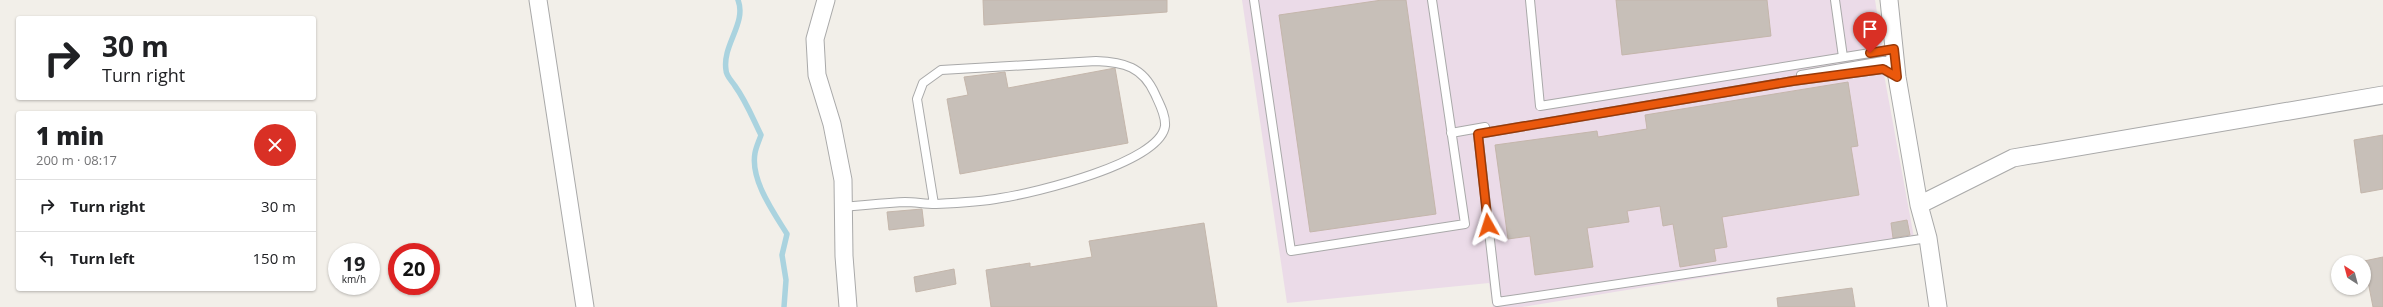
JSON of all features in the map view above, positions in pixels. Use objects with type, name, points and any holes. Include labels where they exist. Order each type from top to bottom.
[{"type":"street","points":[[538,0],[585,307]]},
{"type":"street","points":[[826,0],[814,39],[817,75],[835,138],[843,180],[844,256],[848,307]]},
{"type":"street","points":[[1889,0],[1896,62],[1919,205],[1928,238],[1938,307]]},
{"type":"street","points":[[1919,205],[2013,158],[2383,95]]},
{"type":"lane","points":[[1254,0],[1291,251],[1465,224],[1432,0]]},
{"type":"lane","points":[[1530,0],[1540,106],[1843,57],[1896,62]]},
{"type":"lane","points":[[1835,0],[1843,57]]},
{"type":"lane","points":[[844,207],[906,202],[934,204],[1002,198],[1120,165],[1144,152],[1159,139],[1165,126],[1163,113],[1153,91],[1138,70],[1118,62],[1096,60],[941,70],[923,83],[917,99],[934,204]]},
{"type":"lane","points":[[1452,133],[1883,61],[1896,62]]},
{"type":"lane","points":[[1896,62],[1883,69],[1478,134],[1497,302],[1928,238]]},
{"type":"shaded area","points":[[1242,0],[1875,0],[1883,51],[1883,69],[1915,243],[1522,307],[1493,307],[1489,283],[1287,303]]},
{"type":"building","points":[[983,0],[1167,0],[1167,12],[984,25]]},
{"type":"building","points":[[1382,0],[1406,0],[1436,214],[1310,232],[1279,15]]},
{"type":"building","points":[[1616,0],[1767,0],[1771,36],[1622,55]]},
{"type":"building","points":[[1115,68],[1128,143],[960,174],[947,99],[968,95],[964,77],[1005,72],[1008,88]]},
{"type":"building","points":[[1848,82],[1858,146],[1851,147],[1859,195],[1722,217],[1727,247],[1714,249],[1716,261],[1680,267],[1673,224],[1663,226],[1660,206],[1627,211],[1629,222],[1587,228],[1593,267],[1535,275],[1530,236],[1508,239],[1495,145],[1597,131],[1598,137],[1647,129],[1645,115]]},
{"type":"building","points":[[2383,135],[2383,189],[2361,193],[2354,140]]},
{"type":"building","points":[[922,209],[924,226],[889,230],[887,212]]},
{"type":"building","points":[[1907,220],[1910,235],[1893,238],[1891,223]]},
{"type":"building","points":[[1204,223],[1217,307],[991,307],[986,270],[1030,263],[1030,267],[1092,257],[1089,241]]},
{"type":"building","points":[[2383,257],[2383,307],[2373,307],[2371,295],[2371,260]]},
{"type":"building","points":[[954,269],[956,284],[916,292],[914,277]]},
{"type":"building","points":[[1852,288],[1855,307],[1778,307],[1777,298]]},
{"type":"waterway","points":[[738,0],[740,9],[739,17],[727,52],[726,72],[743,98],[761,135],[755,153],[754,163],[756,174],[764,196],[787,234],[782,255],[786,280],[784,307]]},
{"type":"route","points":[[1488,225],[1478,134],[1793,81],[1883,69],[1897,77],[1897,61],[1894,49],[1870,53]]}]
